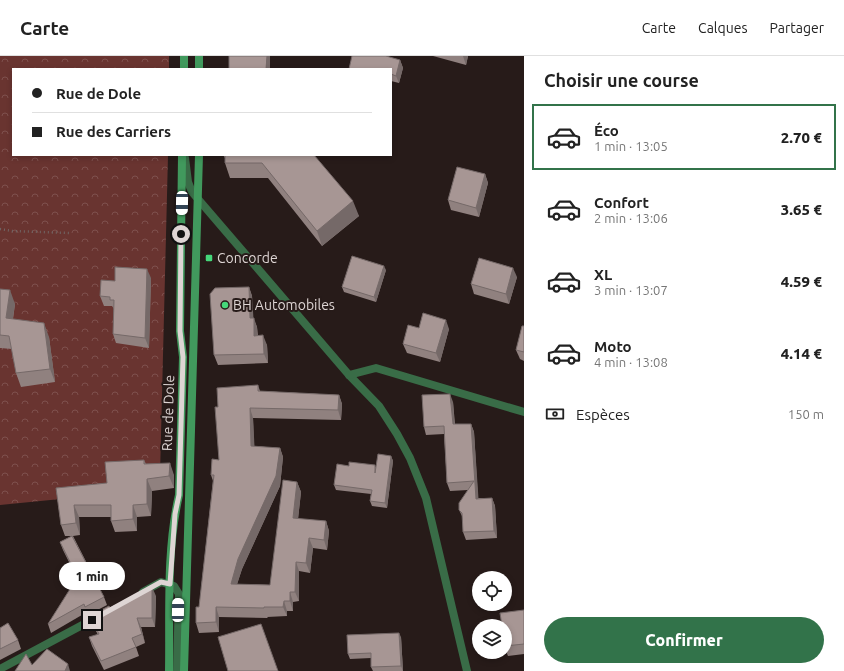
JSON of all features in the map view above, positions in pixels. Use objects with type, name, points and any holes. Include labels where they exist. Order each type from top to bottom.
[{"type":"main road","points":[[184,56],[184,68]]},
{"type":"main road","points":[[199,56],[199,68]]},
{"type":"main road","name":"Rue de Dole","points":[[169,671],[170,584],[175,514],[179,495],[183,365],[180,331],[183,156]]},
{"type":"main road","name":"Rue de Dole","points":[[184,671],[199,199],[199,156]]},
{"type":"street","points":[[183,156],[188,182],[192,192],[349,375],[379,406],[398,434],[410,458],[426,498],[467,671]]},
{"type":"street","points":[[349,375],[376,368],[524,412]]},
{"type":"street","points":[[137,596],[161,582],[174,586],[179,594],[177,671]]},
{"type":"street","points":[[0,670],[109,610]]},
{"type":"path","points":[[0,229],[12,231],[69,233]]},
{"type":"green space","points":[[0,56],[169,56],[169,68],[12,68],[12,156],[168,156],[160,475],[111,494],[0,505]]},
{"type":"building","points":[[229,56],[267,56],[266,68],[229,68]]},
{"type":"building","points":[[352,56],[386,56],[400,60],[396,76],[392,74],[392,68],[349,68]]},
{"type":"building","points":[[225,156],[315,156],[353,201],[317,231],[262,163],[225,163]]},
{"type":"building","points":[[457,167],[485,174],[476,208],[448,200]]},
{"type":"building","points":[[352,256],[384,266],[374,297],[342,287]]},
{"type":"building","points":[[479,258],[513,268],[506,294],[471,284]]},
{"type":"building","points":[[115,267],[147,269],[145,338],[113,334],[114,300],[110,300],[110,297],[100,296],[101,280],[115,281]]},
{"type":"building","points":[[249,287],[250,318],[254,318],[254,336],[263,335],[264,354],[214,355],[210,294],[215,288]]},
{"type":"building","points":[[0,289],[10,290],[6,318],[44,323],[50,369],[16,373],[9,336],[0,335]]},
{"type":"building","points":[[423,313],[446,320],[436,353],[403,344],[408,325],[419,328]]},
{"type":"building","points":[[522,326],[524,326],[524,352],[516,350]]},
{"type":"building","points":[[258,385],[258,391],[339,395],[338,410],[250,408],[251,446],[280,448],[276,476],[238,559],[231,584],[270,585],[283,480],[297,482],[293,518],[326,521],[324,540],[309,538],[306,563],[296,562],[295,592],[290,592],[290,601],[284,601],[283,607],[216,607],[216,622],[196,623],[196,607],[199,607],[214,475],[211,475],[212,459],[219,460],[215,407],[218,407],[217,388]]},
{"type":"building","points":[[450,394],[453,424],[471,424],[476,499],[492,498],[494,531],[463,532],[462,513],[459,510],[459,503],[474,481],[447,483],[444,426],[424,427],[422,395]]},
{"type":"building","points":[[378,454],[391,456],[385,503],[370,501],[372,490],[334,485],[337,464],[349,466],[349,462],[375,465],[375,473]]},
{"type":"building","points":[[144,460],[144,464],[170,463],[169,476],[147,479],[147,504],[133,505],[133,519],[111,521],[111,505],[74,505],[76,523],[61,525],[56,488],[107,483],[105,462]]},
{"type":"building","points":[[72,536],[104,597],[85,607],[84,604],[48,624],[70,589],[68,585],[78,578],[60,542]]},
{"type":"building","points":[[152,587],[152,618],[137,618],[142,634],[132,638],[136,647],[101,661],[89,637],[99,634],[90,616],[109,606],[110,608]]},
{"type":"building","points":[[524,610],[524,644],[512,645],[512,619],[501,619],[500,613]]},
{"type":"building","points":[[8,623],[18,640],[0,649],[0,628]]},
{"type":"building","points":[[261,624],[278,671],[228,671],[218,637]]},
{"type":"building","points":[[399,633],[401,666],[371,667],[371,653],[348,654],[347,635]]},
{"type":"building","points":[[47,649],[68,664],[65,671],[15,671],[26,654],[32,665]]},
{"type":"place","name":"Concorde","points":[[209,258]]},
{"type":"place","name":"BH Automobiles","points":[[225,305]]},
{"type":"route","points":[[92,620],[161,582],[170,584],[175,514],[179,495],[183,357],[180,331],[181,234]]}]
